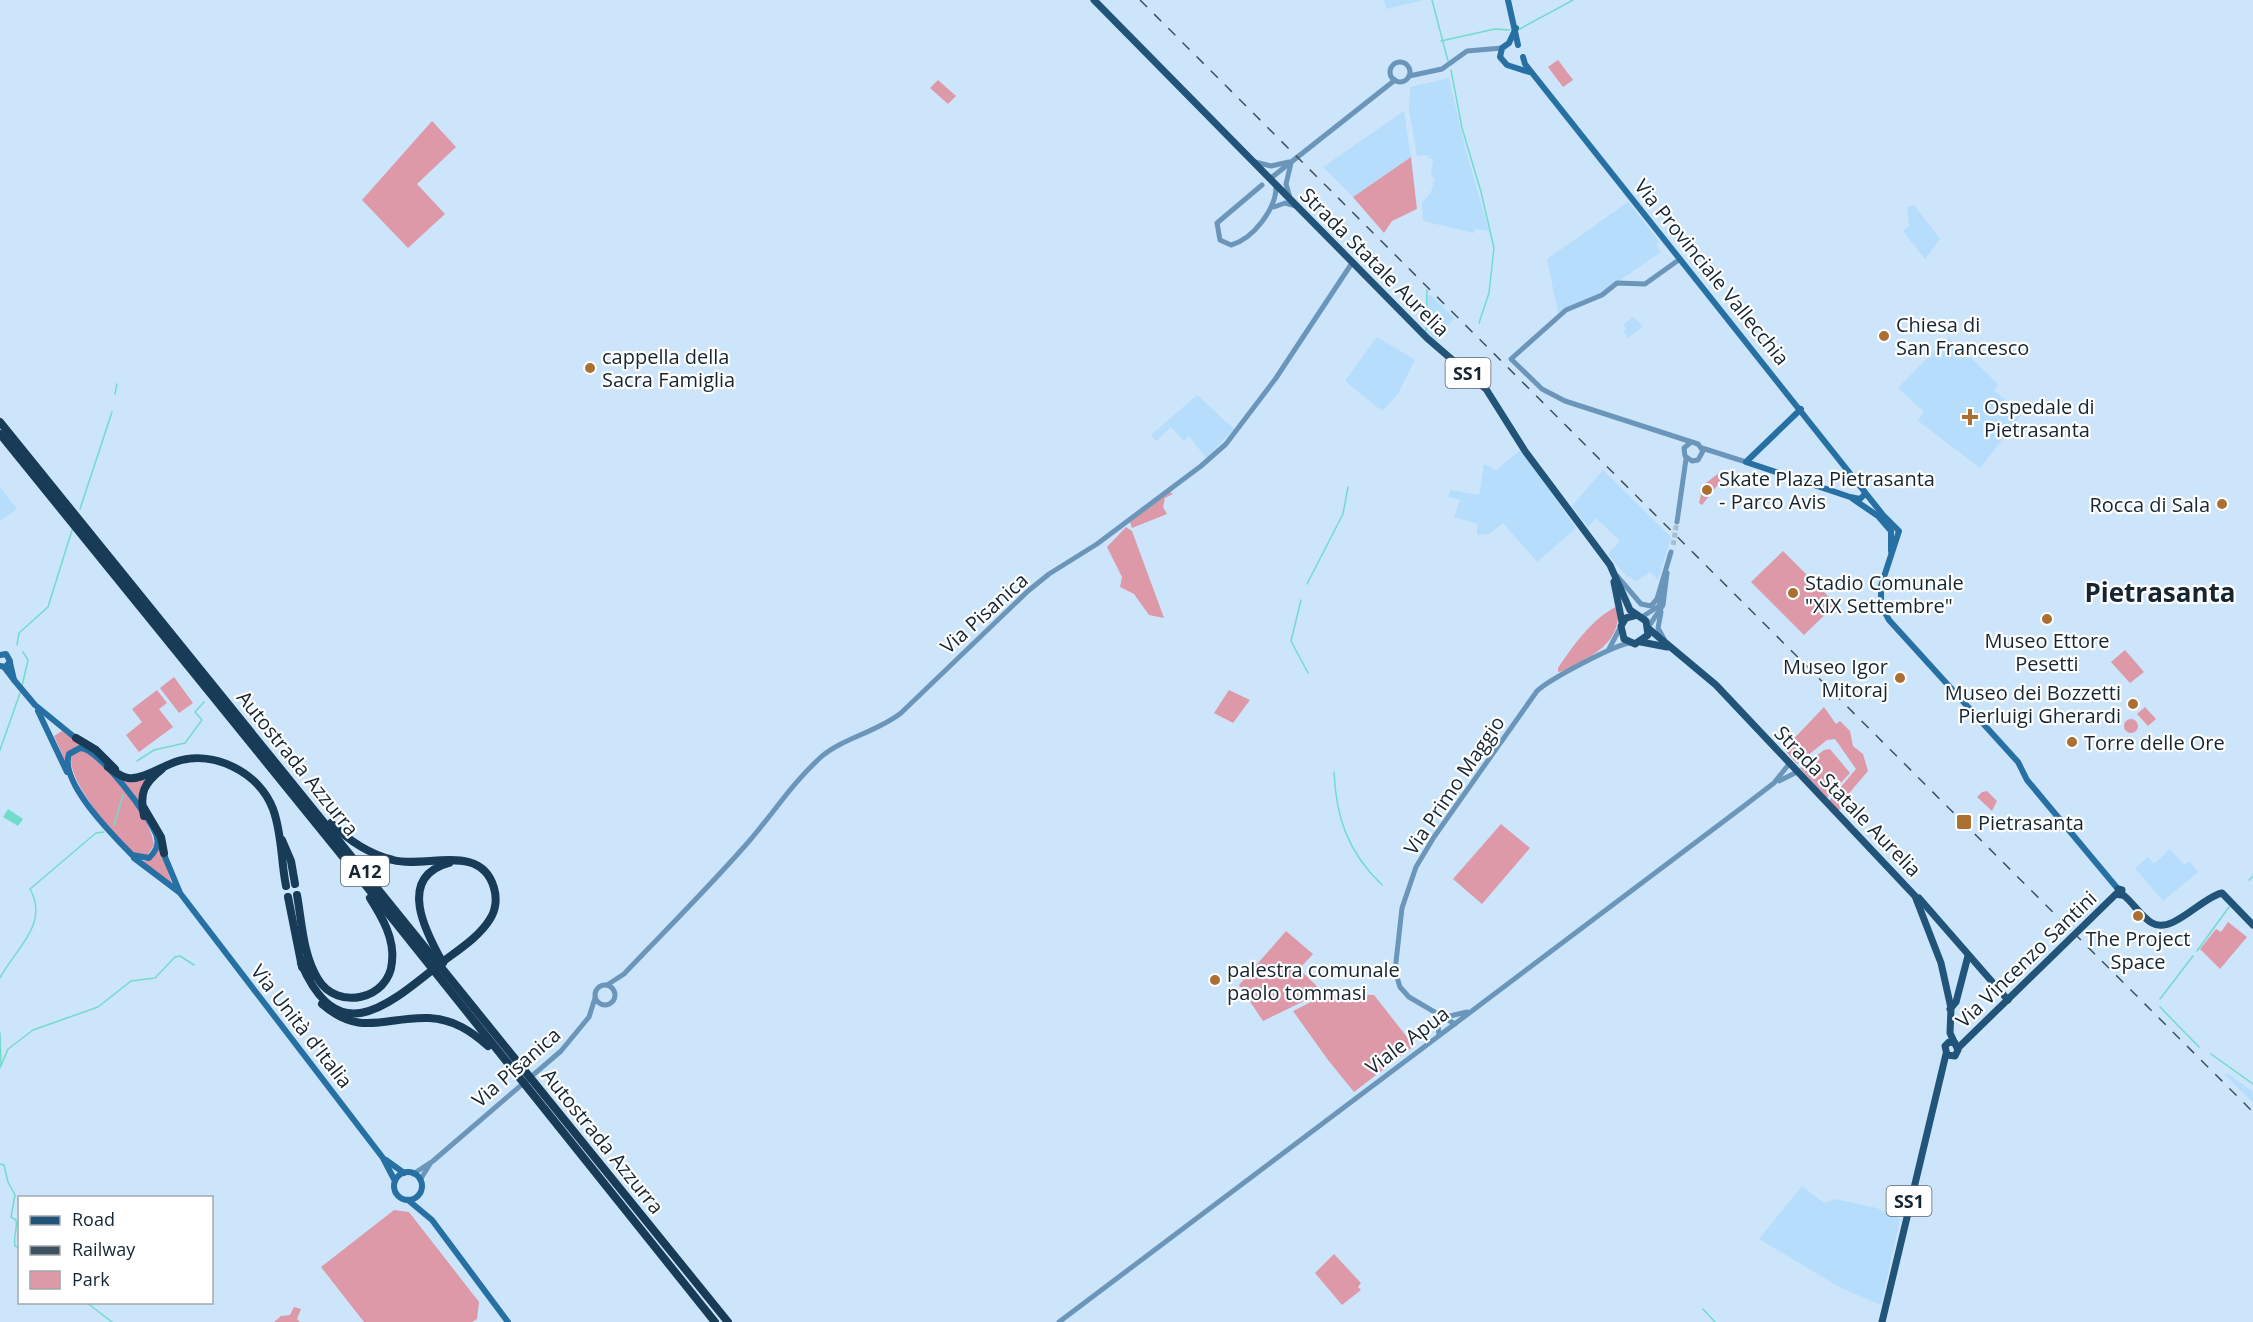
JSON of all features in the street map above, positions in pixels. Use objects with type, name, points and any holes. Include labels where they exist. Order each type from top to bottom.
[{"type":"highway","name":"Autostrada Azzurra","points":[[0,422],[728,1322]]},
{"type":"highway","name":"Autostrada Azzurra","points":[[0,434],[343,857],[506,1064],[715,1322]]},
{"type":"highway","points":[[76,738],[89,745],[124,774],[134,775],[153,767],[198,758],[222,762],[237,768],[266,795],[291,861],[295,884]]},
{"type":"highway","points":[[108,767],[129,778],[167,765]]},
{"type":"highway","points":[[144,816],[141,793],[145,784],[167,765]]},
{"type":"highway","points":[[297,895],[305,961],[320,993],[348,1010],[363,1011],[380,1006],[419,980],[483,928],[494,912],[495,891],[485,872],[462,860],[414,863],[394,861],[372,853],[336,828],[299,789]]},
{"type":"highway","points":[[142,804],[157,829],[164,853]]},
{"type":"highway","points":[[279,831],[286,886]]},
{"type":"highway","points":[[305,961],[322,985],[331,993],[348,999],[361,998],[373,992],[384,983],[391,971],[393,957],[388,931],[377,908],[343,857]]},
{"type":"highway","points":[[453,952],[482,926],[490,914],[493,902],[492,888],[484,875],[471,865],[456,862],[441,865],[429,874],[420,889],[419,901],[423,925],[456,985]]},
{"type":"highway","points":[[288,897],[312,991],[322,1004],[342,1018],[368,1025],[428,1018],[448,1021],[471,1033],[506,1064]]},
{"type":"main road","name":"Strada Statale Aurelia","points":[[1094,0],[1447,358],[1484,387],[1525,451],[1610,565],[1627,604],[1639,616]]},
{"type":"main road","name":"Via Provinciale Vallecchia","points":[[1508,0],[1518,45],[1525,64],[1862,488],[1899,531],[1891,552]]},
{"type":"main road","points":[[1509,44],[1516,28]]},
{"type":"main road","points":[[1500,57],[1502,48],[1509,44],[1518,45]]},
{"type":"main road","name":"Via Provinciale Vallecchia","points":[[1500,57],[1507,65],[1514,66],[1537,78]]},
{"type":"main road","points":[[1514,66],[1523,57]]},
{"type":"main road","points":[[1801,409],[1746,462],[1850,497],[1863,498],[1865,494],[1862,488]]},
{"type":"main road","points":[[1850,497],[1870,511],[1891,531],[1891,552],[1881,586],[1883,611],[2009,752],[2037,791],[2119,892],[2149,922],[2160,926],[2177,920],[2220,893],[2253,925]]},
{"type":"main road","points":[[1870,511],[1876,505]]},
{"type":"main road","name":"Strada Statale Aurelia","points":[[1610,565],[1621,624]]},
{"type":"main road","points":[[1631,615],[1639,616],[1649,628],[1641,642],[1630,643],[1621,633],[1621,624],[1631,615]]},
{"type":"main road","name":"Strada Statale Aurelia","points":[[1649,628],[1667,646],[1716,685],[1915,896],[1941,963],[1949,999],[1950,1033],[1957,1046]]},
{"type":"main road","name":"Strada Statale Aurelia","points":[[1641,642],[1667,646]]},
{"type":"main road","points":[[0,655],[8,656],[5,666],[35,705]]},
{"type":"main road","name":"Via Unità d'Italia","points":[[35,705],[90,749],[108,767],[157,838],[180,893]]},
{"type":"main road","name":"Via Unità d'Italia","points":[[35,705],[68,775],[96,815],[132,855],[180,893],[383,1158],[395,1181]]},
{"type":"main road","points":[[68,775],[67,758],[72,751],[80,747],[90,749]]},
{"type":"main road","points":[[132,855],[142,859],[151,856],[156,850],[157,838]]},
{"type":"main road","name":"Via Vincenzo Santini","points":[[1938,1081],[1954,1056],[1957,1046],[2119,892]]},
{"type":"main road","points":[[1915,896],[2008,1000]]},
{"type":"main road","points":[[1950,1008],[1956,1002],[1968,956]]},
{"type":"main road","points":[[2002,993],[2016,992]]},
{"type":"main road","name":"Strada Statale Aurelia","points":[[1938,1081],[1946,1054],[1950,1008]]},
{"type":"main road","points":[[1946,1044],[1957,1046]]},
{"type":"main road","points":[[1946,1054],[1954,1056]]},
{"type":"main road","name":"SS1","points":[[1882,1322],[1938,1081]]},
{"type":"main road","points":[[383,1158],[404,1173],[413,1174],[420,1180],[420,1193],[432,1220],[508,1322]]},
{"type":"main road","points":[[404,1173],[395,1181],[395,1192],[432,1220]]},
{"type":"main road","points":[[408,1200],[420,1193]]},
{"type":"street","points":[[1271,178],[1395,80],[1404,81],[1409,76],[1442,69],[1467,51],[1490,51],[1502,48]]},
{"type":"street","points":[[1490,51],[1500,57]]},
{"type":"street","points":[[1385,86],[1393,66],[1398,62],[1424,73]]},
{"type":"street","points":[[1409,68],[1409,76]]},
{"type":"street","points":[[1390,72],[1395,80]]},
{"type":"street","points":[[1253,162],[1271,166],[1291,162]]},
{"type":"street","points":[[1290,200],[1286,184],[1291,162]]},
{"type":"street","points":[[1262,184],[1217,223],[1220,240],[1231,245],[1243,242],[1272,207],[1276,187]]},
{"type":"street","points":[[1272,207],[1285,203],[1297,206]]},
{"type":"street","points":[[1680,259],[1644,284],[1617,283],[1602,295],[1566,310],[1511,359],[1542,389],[1565,401],[1676,436],[1690,443],[1695,442],[1702,448],[1746,462]]},
{"type":"street","name":"Via Pisanica","points":[[589,1017],[598,988],[624,974],[760,829],[784,795],[823,755],[881,728],[902,713],[951,663],[1028,591],[1049,574],[1097,544],[1202,466],[1226,444],[1276,378],[1352,263]]},
{"type":"street","points":[[1676,436],[1684,448],[1686,459],[1677,522]]},
{"type":"street","points":[[1684,448],[1690,443]]},
{"type":"street","points":[[1702,448],[1702,455]]},
{"type":"street","points":[[1684,483],[1695,461],[1702,455],[1720,452]]},
{"type":"street","points":[[1686,459],[1695,461]]},
{"type":"street","points":[[1616,575],[1641,604],[1654,604],[1672,548],[1659,606],[1639,616]]},
{"type":"street","name":"Strada Statale Aurelia","points":[[1667,573],[1658,628],[1677,654]]},
{"type":"street","points":[[1649,628],[1663,605]]},
{"type":"street","points":[[1608,650],[1621,624]]},
{"type":"street","name":"Via Primo Maggio","points":[[1455,1024],[1409,997],[1400,987],[1395,971],[1402,908],[1416,867],[1434,837],[1538,691],[1548,682],[1608,650],[1630,643]]},
{"type":"street","name":"Viale Apua","points":[[1774,783],[1789,764]]},
{"type":"street","name":"Viale Apua","points":[[1059,1322],[1774,783],[1797,772]]},
{"type":"street","name":"Via Pisanica","points":[[413,1174],[433,1161],[550,1062],[589,1017],[603,1005],[613,1002],[624,974]]},
{"type":"street","points":[[607,985],[615,993]]},
{"type":"street","points":[[596,998],[603,1005]]},
{"type":"street","points":[[1439,1035],[1437,1015],[1450,1016],[1472,1011]]},
{"type":"street","name":"Via Pisanica","points":[[420,1180],[433,1161]]},
{"type":"shaded area","points":[[1384,0],[1424,0],[1386,9]]},
{"type":"shaded area","points":[[1449,78],[1465,147],[1489,231],[1475,229],[1474,233],[1423,221],[1422,203],[1431,192],[1435,178],[1431,177],[1433,159],[1428,158],[1428,155],[1417,156],[1409,110],[1410,87]]},
{"type":"shaded area","points":[[1404,111],[1411,157],[1353,197],[1323,167]]},
{"type":"shaded area","points":[[1628,202],[1659,241],[1656,244],[1661,252],[1600,294],[1558,313],[1547,259]]},
{"type":"shaded area","points":[[1914,205],[1940,239],[1925,259],[1903,231],[1909,226],[1907,207]]},
{"type":"shaded area","points":[[1429,294],[1454,318],[1436,341],[1428,333],[1426,304]]},
{"type":"shaded area","points":[[1633,317],[1643,326],[1628,338],[1623,331],[1626,328],[1623,325]]},
{"type":"shaded area","points":[[1377,337],[1415,360],[1398,394],[1382,411],[1345,381]]},
{"type":"shaded area","name":"Ospedale di Pietrasanta","points":[[1948,337],[1961,350],[1964,348],[1998,384],[1994,391],[2023,413],[1980,468],[1917,420],[1924,412],[1898,388]]},
{"type":"shaded area","points":[[1197,395],[1234,429],[1206,458],[1189,436],[1184,441],[1171,427],[1156,441],[1151,435]]},
{"type":"shaded area","points":[[1521,450],[1576,528],[1537,562],[1503,523],[1489,534],[1477,535],[1477,524],[1454,517],[1460,500],[1448,497],[1451,490],[1479,495],[1484,464],[1496,470]]},
{"type":"shaded area","points":[[1603,470],[1671,537],[1658,580],[1650,572],[1635,582],[1630,576],[1627,577],[1608,554],[1620,541],[1596,518],[1588,527],[1572,506]]},
{"type":"shaded area","points":[[0,487],[17,509],[0,521]]},
{"type":"shaded area","points":[[8,809],[23,819],[18,826],[3,817]]},
{"type":"shaded area","points":[[2170,849],[2184,865],[2189,861],[2198,872],[2163,901],[2135,868],[2148,857],[2154,864]]},
{"type":"shaded area","points":[[2227,1073],[2253,1092],[2253,1103],[2225,1075]]},
{"type":"shaded area","points":[[1802,1186],[1824,1203],[1835,1199],[1877,1208],[1900,1219],[1881,1305],[1841,1288],[1759,1239]]},
{"type":"green space","points":[[1558,60],[1573,80],[1563,87],[1548,67]]},
{"type":"green space","points":[[938,80],[956,96],[948,104],[930,88]]},
{"type":"green space","points":[[432,121],[456,147],[417,184],[445,214],[408,248],[362,200]]},
{"type":"green space","points":[[1411,157],[1417,209],[1392,221],[1384,233],[1353,197]]},
{"type":"green space","name":"Skate Plaza Pietrasanta - Parco Avis","points":[[1723,470],[1726,471],[1724,475],[1702,505],[1699,503],[1703,485]]},
{"type":"green space","points":[[1170,492],[1173,494],[1165,498],[1163,507],[1167,514],[1132,528],[1130,522]]},
{"type":"green space","points":[[1126,527],[1132,531],[1164,618],[1149,615],[1134,594],[1120,587],[1122,577],[1107,547]]},
{"type":"green space","name":"Stadio Comunale \"XIX Settembre\"","points":[[1783,551],[1836,604],[1804,635],[1751,582]]},
{"type":"green space","points":[[1618,606],[1617,625],[1603,647],[1589,657],[1558,672],[1558,668],[1584,633],[1600,617]]},
{"type":"green space","points":[[2125,650],[2144,672],[2130,683],[2111,662]]},
{"type":"green space","points":[[174,677],[193,703],[179,713],[160,688]]},
{"type":"green space","points":[[157,690],[167,703],[159,709],[173,727],[139,752],[126,735],[142,722],[132,709]]},
{"type":"green space","points":[[1229,690],[1250,700],[1233,723],[1214,713]]},
{"type":"green space","points":[[1824,707],[1836,724],[1840,721],[1850,731],[1853,746],[1863,754],[1868,771],[1840,804],[1842,807],[1838,811],[1829,801],[1856,769],[1835,739],[1827,740],[1797,764],[1784,749]]},
{"type":"green space","points":[[2145,707],[2156,719],[2148,726],[2137,714]]},
{"type":"green space","points":[[2131,719],[2136,721],[2138,726],[2136,731],[2131,733],[2126,731],[2124,726],[2126,721]]},
{"type":"green space","points":[[62,731],[86,747],[77,747],[66,763],[54,736]]},
{"type":"green space","points":[[1830,749],[1850,773],[1827,798],[1800,768],[1824,750]]},
{"type":"green space","points":[[84,750],[105,768],[137,806],[151,833],[154,845],[147,856],[136,854],[115,835],[82,790],[71,763],[73,753]]},
{"type":"green space","points":[[148,775],[139,801],[138,802],[122,780]]},
{"type":"green space","points":[[1987,791],[1997,801],[1992,811],[1977,797]]},
{"type":"green space","points":[[1501,824],[1530,848],[1482,904],[1453,879]]},
{"type":"green space","points":[[159,848],[172,884],[142,862],[151,858]]},
{"type":"green space","points":[[2228,922],[2247,937],[2220,969],[2200,949],[2216,929],[2221,932]]},
{"type":"green space","points":[[1286,931],[1313,954],[1299,969],[1323,992],[1263,1021],[1239,985]]},
{"type":"green space","points":[[1338,994],[1374,995],[1414,1046],[1354,1092],[1293,1011],[1321,997]]},
{"type":"green space","points":[[394,1210],[409,1212],[479,1302],[477,1319],[472,1322],[364,1322],[321,1267]]},
{"type":"green space","points":[[1334,1254],[1361,1283],[1358,1287],[1361,1290],[1342,1305],[1315,1273]]},
{"type":"green space","points":[[294,1307],[301,1309],[297,1319],[300,1322],[274,1322],[281,1316],[290,1315]]},
{"type":"waterway","points":[[1432,0],[1448,61]]},
{"type":"waterway","points":[[1518,30],[1573,0]]},
{"type":"waterway","points":[[1441,41],[1495,29],[1510,30]]},
{"type":"waterway","points":[[1451,70],[1462,128],[1481,192],[1494,248],[1489,293],[1479,323]]},
{"type":"waterway","points":[[1426,332],[1427,290]]},
{"type":"waterway","points":[[115,394],[117,384]]},
{"type":"waterway","points":[[80,509],[112,412]]},
{"type":"waterway","points":[[1307,584],[1343,514],[1348,487]]},
{"type":"waterway","points":[[17,645],[19,633],[48,607],[72,530]]},
{"type":"waterway","points":[[1301,600],[1291,641],[1308,673]]},
{"type":"waterway","points":[[22,686],[28,660],[23,652]]},
{"type":"waterway","points":[[0,750],[20,693]]},
{"type":"waterway","points":[[137,761],[154,750],[185,743],[202,720],[195,712],[204,702]]},
{"type":"waterway","points":[[1334,772],[1335,789],[1346,833],[1360,860],[1382,885]]},
{"type":"waterway","points":[[114,825],[123,795]]},
{"type":"waterway","points":[[0,978],[33,926],[36,914],[35,902],[30,889],[96,833],[104,832]]},
{"type":"waterway","points":[[2249,880],[2253,876]]},
{"type":"waterway","points":[[2197,951],[2229,907]]},
{"type":"waterway","points":[[0,1068],[8,1049],[33,1030],[98,1007],[131,981],[155,978],[175,957],[180,956],[194,965]]},
{"type":"waterway","points":[[2160,999],[2193,956]]},
{"type":"waterway","points":[[2160,1007],[2199,1047]]},
{"type":"waterway","points":[[0,1033],[1,1065]]},
{"type":"waterway","points":[[2211,1054],[2253,1084]]},
{"type":"waterway","points":[[0,1164],[4,1165],[8,1182],[15,1195],[11,1217],[16,1220],[15,1246],[18,1247]]},
{"type":"waterway","points":[[89,1304],[112,1322]]},
{"type":"waterway","points":[[1703,1309],[1715,1322]]},
{"type":"tunnel","points":[[1673,545],[1677,522]]},
{"type":"railway","points":[[1140,0],[2253,1112]]},
{"type":"place","name":"Chiesa di San Francesco","points":[[1884,336]]},
{"type":"place","name":"cappella della Sacra Famiglia","points":[[590,368]]},
{"type":"place","name":"Ospedale di Pietrasanta","points":[[1970,417]]},
{"type":"place","name":"Skate Plaza Pietrasanta - Parco Avis","points":[[1707,490]]},
{"type":"place","name":"Rocca di Sala","points":[[2222,504]]},
{"type":"place","name":"Stadio Comunale \"XIX Settembre\"","points":[[1793,593]]},
{"type":"place","name":"Museo Ettore Pesetti","points":[[2047,619]]},
{"type":"place","name":"Museo Igor Mitoraj","points":[[1900,678]]},
{"type":"place","name":"Museo dei Bozzetti Pierluigi Gherardi","points":[[2133,704]]},
{"type":"place","name":"Torre delle Ore","points":[[2072,742]]},
{"type":"place","name":"Pietrasanta","points":[[1964,822]]},
{"type":"place","name":"The Project Space","points":[[2138,916]]},
{"type":"place","name":"palestra comunale paolo tommasi","points":[[1215,980]]},
{"type":"district","name":"Pietrasanta","points":[[2160,592]]}]
